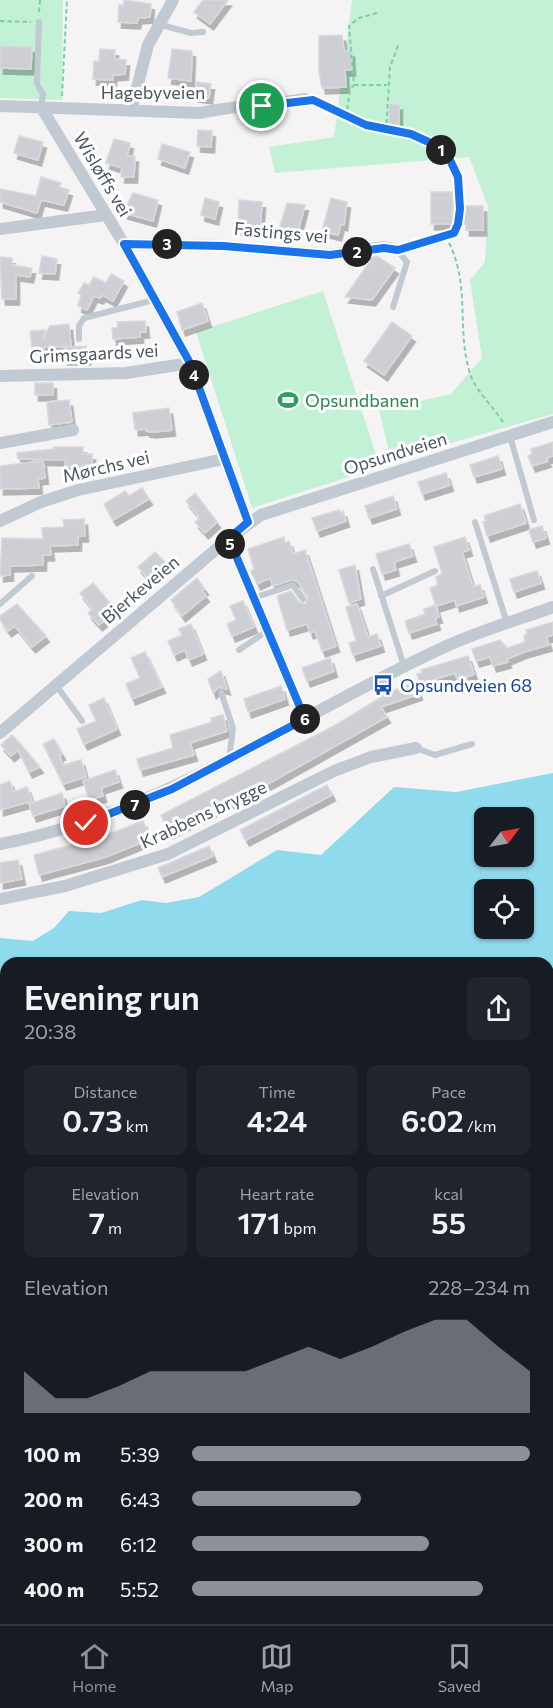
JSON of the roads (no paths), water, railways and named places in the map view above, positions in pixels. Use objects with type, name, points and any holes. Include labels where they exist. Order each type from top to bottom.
[{"type":"street","points":[[131,111],[148,45],[173,0]]},
{"type":"street","name":"Hagebyveien","points":[[0,106],[200,113],[231,106],[262,106],[305,99]]},
{"type":"street","name":"Wisløffs vei","points":[[41,107],[124,244],[190,363],[248,522]]},
{"type":"street","points":[[0,229],[106,215]]},
{"type":"street","name":"Fastings vei","points":[[124,244],[223,246],[330,255],[384,248],[398,250]]},
{"type":"street","name":"Grimsgaards vei","points":[[0,376],[126,373],[190,363]]},
{"type":"street","name":"Opsundveien","points":[[248,522],[304,500],[553,422]]},
{"type":"street","points":[[0,443],[73,430]]},
{"type":"street","name":"Mørchs vei","points":[[0,521],[78,490],[224,459]]},
{"type":"street","name":"Bjerkeveien","points":[[0,733],[248,522]]},
{"type":"street","points":[[227,540],[234,551],[305,719]]},
{"type":"street","points":[[0,844],[67,829],[113,814],[172,789],[439,649],[553,607]]},
{"type":"street","name":"Krabbens brygge","points":[[0,899],[65,886],[168,854],[334,771],[371,757],[416,748]]},
{"type":"lane","points":[[39,22],[37,84],[43,94],[41,107]]},
{"type":"lane","points":[[158,24],[191,33],[203,32]]},
{"type":"lane","points":[[393,307],[407,262],[398,250],[454,233],[458,224],[460,197]]},
{"type":"lane","points":[[79,339],[79,326],[84,318],[155,300]]},
{"type":"lane","points":[[510,436],[534,520]]},
{"type":"lane","points":[[476,522],[507,624]]},
{"type":"lane","points":[[373,569],[404,667]]},
{"type":"lane","points":[[381,596],[435,571]]},
{"type":"lane","points":[[0,604],[32,576]]},
{"type":"lane","points":[[253,598],[293,585],[303,599]]},
{"type":"lane","points":[[239,650],[267,631]]},
{"type":"lane","points":[[56,684],[82,721]]},
{"type":"lane","points":[[221,692],[233,728],[229,760]]},
{"type":"lane","points":[[416,748],[435,755],[472,744]]},
{"type":"water","points":[[553,773],[553,957],[0,957],[0,938],[33,941],[54,928],[69,911],[101,913],[142,900],[166,903],[199,897],[277,850],[321,855],[394,787],[456,792]]},
{"type":"place","name":"Opsundbanen","points":[[288,400]]},
{"type":"place","name":"Opsundveien 68","points":[[383,685]]}]
